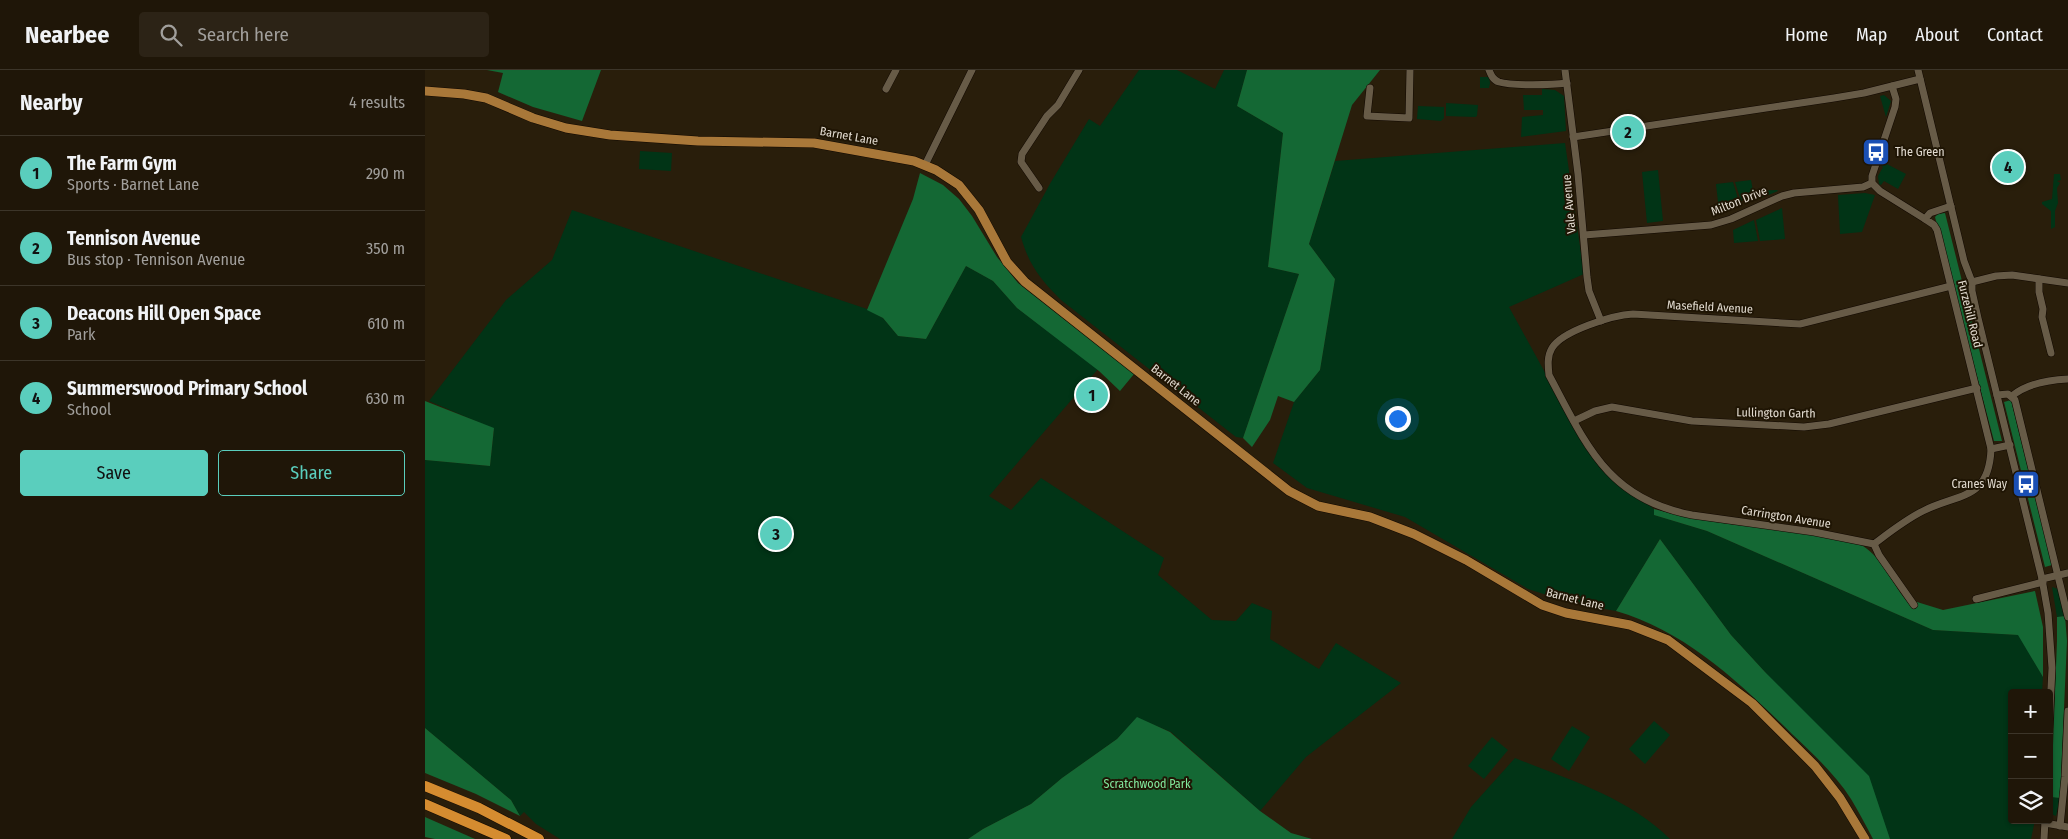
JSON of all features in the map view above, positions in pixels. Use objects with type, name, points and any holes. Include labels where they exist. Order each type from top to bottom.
[{"type":"highway","points":[[425,786],[479,808],[539,839]]},
{"type":"highway","points":[[425,804],[506,839]]},
{"type":"main road","name":"Barnet Lane","points":[[425,91],[486,98],[533,118],[566,128],[610,135],[698,141],[814,143],[859,150],[925,165],[947,176],[969,196],[1007,262],[1025,282],[1289,491],[1318,506],[1370,516],[1414,534],[1466,560],[1542,605],[1566,613],[1629,625],[1668,640],[1752,703],[1805,756],[1829,782],[1865,839]]},
{"type":"street","points":[[886,89],[896,70]]},
{"type":"street","points":[[925,165],[972,70]]},
{"type":"street","points":[[1039,188],[1021,162],[1021,154],[1047,116],[1057,105],[1079,70]]},
{"type":"street","points":[[1370,88],[1367,116],[1409,118],[1410,70]]},
{"type":"street","points":[[1489,70],[1493,78],[1504,83],[1567,83]]},
{"type":"street","name":"Vale Avenue","points":[[1565,70],[1589,291],[1601,321]]},
{"type":"street","name":"Furzehill Road","points":[[1918,70],[1965,261],[1972,282],[1972,291],[2043,581],[2051,635],[2050,689]]},
{"type":"street","points":[[1573,137],[1834,98],[1920,79]]},
{"type":"street","points":[[1892,86],[1896,99],[1895,107],[1872,176],[1872,183],[1880,191],[1925,218],[1930,213],[1951,206]]},
{"type":"street","name":"Milton Drive","points":[[1584,235],[1711,225],[1731,219],[1782,196],[1794,193],[1863,187],[1872,183]]},
{"type":"street","name":"Furzehill Road","points":[[1925,218],[1937,230],[1991,448]]},
{"type":"street","points":[[1972,282],[2004,275],[2068,283]]},
{"type":"street","points":[[2039,279],[2039,292],[2043,309],[2042,317],[2051,353]]},
{"type":"street","name":"Masefield Avenue","points":[[1574,421],[1549,375],[1547,363],[1551,348],[1560,340],[1601,321],[1622,314],[1633,314],[1800,324],[1951,286]]},
{"type":"street","points":[[2012,396],[2020,389],[2052,380],[2068,379]]},
{"type":"street","name":"Lullington Garth","points":[[1574,421],[1595,411],[1613,407],[1692,421],[1804,427],[1829,424],[1977,388]]},
{"type":"street","points":[[1997,395],[2008,394],[2015,400],[2067,606],[2068,618]]},
{"type":"street","name":"Carrington Avenue","points":[[1574,421],[1589,448],[1610,475],[1629,490],[1656,505],[1692,515],[1805,530],[1874,544]]},
{"type":"street","points":[[1914,605],[1879,555],[1874,544],[1925,510],[1965,496],[1976,488],[1986,474],[1991,448],[2010,445]]},
{"type":"street","points":[[1976,599],[2068,573]]},
{"type":"street","points":[[2060,826],[2065,777],[2068,711]]},
{"type":"street","points":[[2044,839],[2045,824]]},
{"type":"street","points":[[2052,824],[2068,827]]},
{"type":"green space","points":[[487,70],[601,70],[582,121],[533,107],[498,92],[503,73]]},
{"type":"green space","points":[[1139,70],[1177,70],[1215,89],[1224,70],[1247,70],[1237,106],[1283,133],[1268,267],[1299,274],[1243,438],[1236,437],[1061,300],[1036,271],[1021,237],[1089,119],[1100,126]]},
{"type":"green space","points":[[1247,70],[1380,70],[1352,105],[1309,244],[1335,279],[1320,370],[1294,402],[1278,396],[1270,420],[1252,447],[1243,438],[1299,274],[1268,267],[1283,133],[1237,106]]},
{"type":"green space","points":[[1480,77],[1489,77],[1489,88],[1480,88]]},
{"type":"green space","points":[[1542,89],[1555,90],[1564,96],[1566,131],[1521,137],[1522,117],[1543,115],[1543,110],[1524,110],[1523,95],[1542,95]]},
{"type":"green space","points":[[1884,95],[1891,101],[1886,117],[1880,96]]},
{"type":"green space","points":[[1446,103],[1478,105],[1477,116],[1446,116]]},
{"type":"green space","points":[[1418,106],[1444,107],[1444,118],[1441,121],[1417,119]]},
{"type":"green space","points":[[1565,143],[1584,274],[1509,307],[1588,451],[1602,470],[1654,509],[1654,515],[1707,531],[1933,630],[2019,635],[2043,677],[2042,689],[2008,689],[2008,824],[2034,824],[2031,839],[1890,839],[1765,672],[1731,635],[1660,539],[1616,611],[1572,603],[1528,589],[1405,517],[1307,488],[1273,463],[1294,402],[1320,370],[1335,279],[1309,244],[1335,161]]},
{"type":"green space","points":[[640,151],[672,153],[671,171],[639,169]]},
{"type":"green space","points":[[1883,162],[1906,174],[1898,189],[1884,181],[1881,185],[1879,184],[1878,176],[1883,167],[1881,166]]},
{"type":"green space","points":[[1658,170],[1663,221],[1647,223],[1642,172]]},
{"type":"green space","points":[[920,173],[943,185],[959,199],[972,216],[997,257],[1018,283],[1134,374],[1120,391],[1099,371],[1017,308],[993,281],[966,266],[926,339],[898,336],[883,318],[867,310],[913,199]]},
{"type":"green space","points":[[2054,174],[2060,174],[2061,180],[2057,181],[2060,183],[2057,188],[2058,203],[2055,211],[2055,227],[2051,229],[2051,211],[2042,202],[2052,199]]},
{"type":"green space","points":[[1751,180],[1754,196],[1741,201],[1735,182]]},
{"type":"green space","points":[[1733,182],[1739,202],[1719,211],[1716,184]]},
{"type":"green space","points":[[1754,191],[1778,191],[1756,200]]},
{"type":"green space","points":[[1865,193],[1875,195],[1862,232],[1840,234],[1838,195]]},
{"type":"green space","points":[[1782,208],[1785,239],[1760,241],[1756,220]]},
{"type":"green space","points":[[572,210],[867,309],[883,318],[898,336],[926,339],[966,266],[993,281],[1017,308],[1098,369],[989,496],[1011,510],[1041,478],[1164,558],[1158,575],[1212,620],[1236,621],[1252,603],[1272,611],[1270,639],[1319,669],[1336,643],[1401,683],[1306,757],[1260,811],[1171,732],[1137,718],[1117,739],[1062,778],[1031,804],[968,839],[560,839],[536,824],[524,812],[520,816],[511,800],[425,728],[425,460],[490,466],[494,429],[429,401],[506,300],[552,260]]},
{"type":"green space","points":[[1945,213],[2002,441],[1994,441],[1935,217],[1938,214]]},
{"type":"green space","points":[[1754,220],[1758,241],[1734,243],[1733,230]]},
{"type":"green space","points":[[2011,400],[2052,565],[2045,567],[2004,402]]},
{"type":"green space","points":[[425,401],[494,428],[490,466],[425,460]]},
{"type":"green space","points":[[1654,509],[1707,520],[1821,535],[1857,543],[1877,559],[1913,608],[1917,602],[1943,610],[2035,591],[2043,627],[2043,677],[2018,635],[1933,630],[1707,531],[1654,515]]},
{"type":"green space","points":[[1660,539],[1731,635],[1765,672],[1869,776],[1890,839],[1873,839],[1851,799],[1831,773],[1773,715],[1732,678],[1711,661],[1666,632],[1642,620],[1616,611]]},
{"type":"green space","points":[[2052,587],[2058,589],[2065,616],[2057,617]]},
{"type":"green space","points":[[2065,616],[2067,641],[2060,798],[2053,797],[2057,617]]},
{"type":"green space","name":"Scratchwood Park","points":[[1137,717],[1170,732],[1260,811],[1291,833],[1312,839],[968,839],[1031,804],[1062,778],[1117,739]]},
{"type":"green space","points":[[1654,721],[1670,735],[1645,764],[1629,749]]},
{"type":"green space","points":[[1572,726],[1590,737],[1569,771],[1551,759]]},
{"type":"green space","points":[[425,728],[511,800],[520,816],[476,794],[425,773]]},
{"type":"green space","points":[[1492,737],[1508,750],[1484,779],[1468,766]]},
{"type":"green space","points":[[1515,758],[1577,782],[1617,801],[1653,824],[1670,839],[1452,839],[1471,807]]},
{"type":"green space","points":[[2053,797],[2060,798],[2056,816],[2053,815]]},
{"type":"green space","points":[[425,817],[475,839],[435,839],[425,837]]},
{"type":"place","name":"Tennison Avenue","points":[[1628,132]]},
{"type":"place","name":"The Green","points":[[1876,152]]},
{"type":"place","name":"Summerswood Primary School","points":[[2008,167]]},
{"type":"place","name":"The Farm Gym","points":[[1092,395]]},
{"type":"place","name":"Cranes Way","points":[[2026,484]]},
{"type":"place","name":"Deacons Hill Open Space","points":[[776,534]]}]
